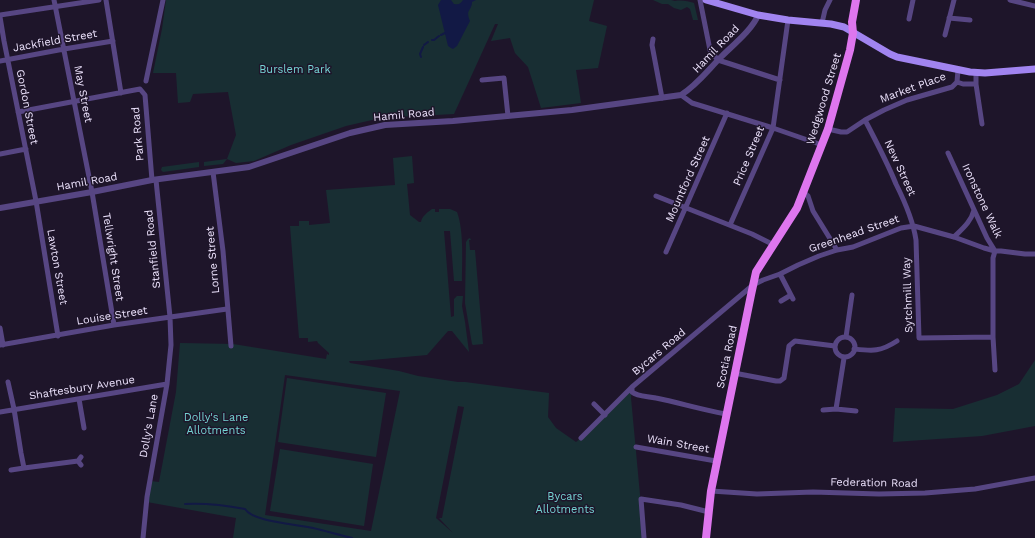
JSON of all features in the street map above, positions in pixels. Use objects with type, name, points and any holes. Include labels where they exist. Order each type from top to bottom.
[{"type":"main road","name":"Market Place","points":[[706,0],[758,15],[835,25],[844,28],[893,56],[958,70],[976,72],[1035,70]]},
{"type":"main road","name":"Wedgwood Street","points":[[803,192],[828,130],[850,50],[853,33],[852,22],[856,0]]},
{"type":"main road","name":"Scotia Road","points":[[706,538],[716,461],[756,272],[797,208],[803,192]]},
{"type":"street","name":"May Street","points":[[54,0],[92,192]]},
{"type":"street","points":[[0,16],[99,0]]},
{"type":"street","points":[[18,112],[120,93],[106,0]]},
{"type":"street","points":[[146,81],[163,0]]},
{"type":"street","points":[[700,0],[710,50],[718,60],[780,80]]},
{"type":"street","points":[[822,23],[825,10],[830,0]]},
{"type":"street","points":[[909,19],[913,0]]},
{"type":"street","points":[[945,35],[954,0]]},
{"type":"street","points":[[1010,0],[1035,6]]},
{"type":"street","name":"Hamil Road","points":[[0,208],[154,180],[249,167],[350,133],[385,125],[451,122],[572,110],[681,95],[696,84],[754,24],[758,15]]},
{"type":"street","name":"Gordon Street","points":[[0,16],[36,201]]},
{"type":"street","points":[[949,18],[970,20]]},
{"type":"street","name":"Price Street","points":[[730,225],[773,128],[788,20]]},
{"type":"street","points":[[653,39],[652,44],[662,98]]},
{"type":"street","name":"Jackfield Street","points":[[0,61],[113,41]]},
{"type":"street","name":"Market Place","points":[[828,130],[847,132],[865,120],[907,100],[952,87],[957,82],[958,70]]},
{"type":"street","points":[[976,72],[976,84],[982,124]]},
{"type":"street","points":[[482,80],[504,78],[508,116]]},
{"type":"street","points":[[957,82],[963,84],[976,84]]},
{"type":"street","name":"Park Road","points":[[120,93],[140,89],[145,95],[154,180]]},
{"type":"street","points":[[681,95],[692,103],[727,113],[822,145]]},
{"type":"street","name":"Mountford Street","points":[[666,252],[727,113]]},
{"type":"street","name":"New Street","points":[[865,120],[886,161],[914,226]]},
{"type":"street","points":[[0,154],[26,149]]},
{"type":"street","name":"Ironstone Walk","points":[[948,153],[949,162],[995,251]]},
{"type":"street","name":"Lorne Street","points":[[213,172],[223,251],[231,346]]},
{"type":"street","name":"Stanfield Road","points":[[154,180],[170,317]]},
{"type":"street","name":"Tellwright Street","points":[[92,192],[114,325]]},
{"type":"street","points":[[803,192],[808,196],[813,210],[837,250]]},
{"type":"street","points":[[656,196],[774,244]]},
{"type":"street","name":"Lawton Street","points":[[36,201],[58,336]]},
{"type":"street","points":[[954,237],[970,221],[974,210]]},
{"type":"street","name":"Greenhead Street","points":[[753,285],[837,250],[853,247],[901,228],[914,226],[954,237],[995,251],[1035,254]]},
{"type":"street","name":"Sytchmill Way","points":[[914,226],[916,240],[919,338],[993,337]]},
{"type":"street","points":[[995,251],[993,258],[993,337],[995,370]]},
{"type":"street","points":[[780,274],[792,296],[792,306]]},
{"type":"street","name":"Bycars Road","points":[[581,438],[632,387],[753,285]]},
{"type":"street","points":[[846,337],[852,295]]},
{"type":"street","points":[[781,301],[792,296]]},
{"type":"street","name":"Louise Street","points":[[1,345],[114,325],[227,309]]},
{"type":"street","name":"Dolly's Lane","points":[[143,538],[147,497],[167,384],[171,345],[170,317]]},
{"type":"street","points":[[0,328],[1,345]]},
{"type":"street","points":[[846,337],[854,343],[852,354],[849,357],[844,358],[840,357],[836,353],[835,346],[836,341],[846,337]]},
{"type":"street","points":[[734,372],[780,381],[784,378],[789,346],[795,341],[835,346]]},
{"type":"street","points":[[854,349],[875,351],[897,341]]},
{"type":"street","points":[[836,410],[844,358]]},
{"type":"street","points":[[8,382],[24,468]]},
{"type":"street","name":"Shaftesbury Avenue","points":[[0,412],[167,384]]},
{"type":"street","points":[[632,387],[632,392],[635,395],[656,398],[702,410],[726,414]]},
{"type":"street","points":[[79,399],[84,428]]},
{"type":"street","points":[[594,404],[606,414]]},
{"type":"street","points":[[823,410],[856,411]]},
{"type":"street","name":"Wain Street","points":[[636,446],[716,461]]},
{"type":"street","points":[[11,470],[80,461]]},
{"type":"street","name":"Federation Road","points":[[711,492],[757,494],[813,492],[879,494],[925,493],[975,489],[1035,478]]},
{"type":"street","points":[[644,538],[641,499],[681,505],[709,512]]},
{"type":"green space","name":"Burslem Park","points":[[166,0],[594,0],[589,21],[607,26],[598,68],[576,70],[581,103],[541,108],[528,67],[515,53],[510,38],[491,41],[498,24],[495,24],[454,114],[372,120],[346,126],[291,145],[254,161],[236,163],[227,159],[236,135],[228,92],[193,94],[190,102],[178,103],[176,73],[153,73]]},
{"type":"green space","points":[[653,0],[687,1],[694,3],[698,20],[693,20],[690,9],[687,7],[681,10],[668,4],[662,4]]},
{"type":"green space","points":[[412,156],[414,183],[407,184],[410,215],[421,222],[424,216],[432,209],[435,209],[435,212],[439,212],[439,209],[450,209],[457,212],[462,237],[462,281],[454,281],[450,231],[444,231],[451,317],[454,316],[454,299],[457,296],[463,296],[462,306],[469,352],[452,331],[448,331],[427,355],[349,361],[350,363],[399,371],[418,376],[549,393],[548,417],[556,428],[576,442],[632,387],[631,398],[644,538],[233,538],[236,518],[147,502],[150,481],[159,482],[176,392],[180,343],[233,344],[326,359],[327,354],[329,355],[329,353],[317,341],[308,342],[308,338],[299,338],[290,226],[299,226],[299,221],[309,221],[309,225],[330,223],[326,190],[395,185],[393,158]],"holes":[[[285,375],[400,391],[371,531],[265,515]],[[458,406],[464,407],[442,518],[439,518],[453,533],[436,518]]]},
{"type":"green space","points":[[227,159],[223,164],[204,166],[204,162]]},
{"type":"green space","points":[[199,162],[199,167],[163,172],[161,170],[162,167]]},
{"type":"green space","points":[[470,238],[470,250],[475,250],[483,344],[473,345],[465,303],[466,242]]},
{"type":"green space","points":[[1035,360],[1035,426],[982,436],[893,442],[895,408],[953,409],[997,395],[1019,384]]},
{"type":"green space","points":[[287,378],[386,393],[376,457],[278,442]]},
{"type":"green space","points":[[280,449],[373,464],[364,526],[270,511]]},
{"type":"shaded area","points":[[441,0],[451,0],[454,4],[457,4],[463,0],[476,0],[472,2],[468,12],[470,21],[457,46],[453,49],[448,46],[438,5]]},
{"type":"waterway","points":[[441,35],[445,33]]},
{"type":"waterway","points":[[432,40],[439,36]]},
{"type":"waterway","points":[[424,45],[428,42]]},
{"type":"waterway","points":[[421,57],[420,54],[423,47]]},
{"type":"waterway","points":[[185,504],[230,506],[245,509],[257,517],[266,520],[313,528],[352,538]]},
{"type":"park label","name":"Dolly's Lane Allotments","points":[[216,424]]},
{"type":"park label","name":"Bycars Allotments","points":[[565,503]]}]
